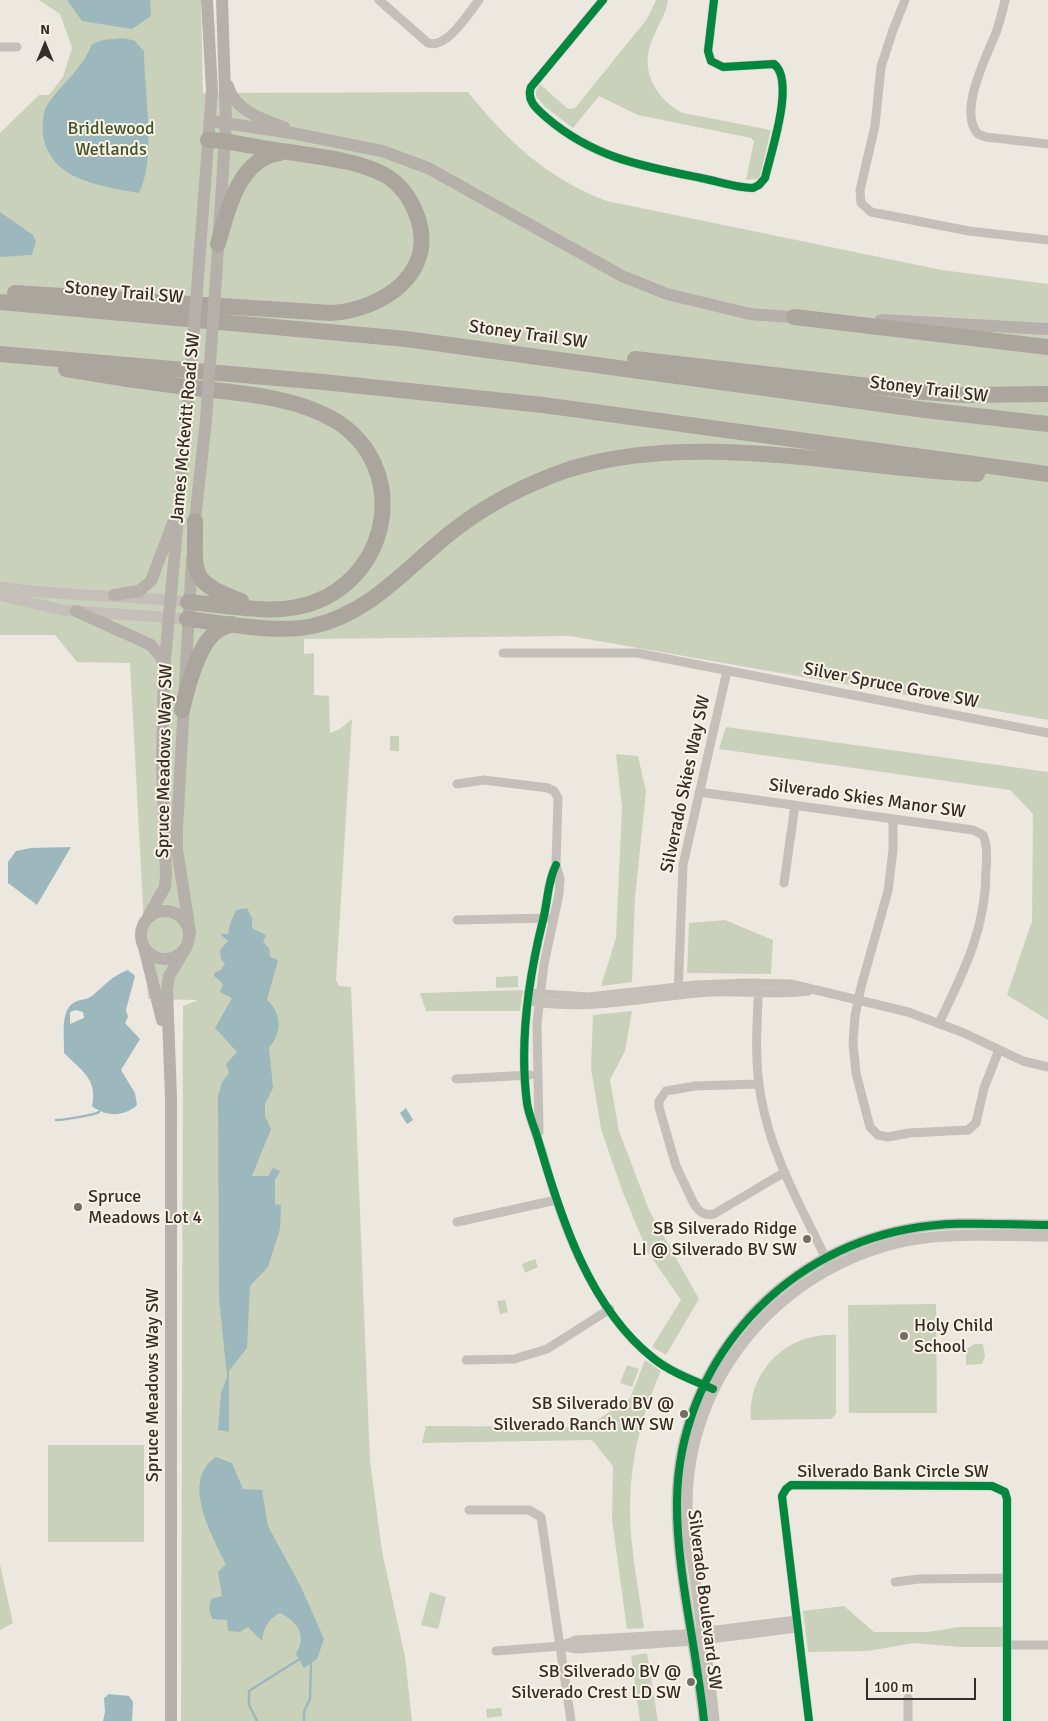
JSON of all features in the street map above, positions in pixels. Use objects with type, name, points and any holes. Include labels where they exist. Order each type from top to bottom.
[{"type":"highway","points":[[0,293],[321,313],[353,310],[382,300],[411,274],[420,253],[420,222],[408,197],[398,185],[372,169],[356,164],[225,141],[208,140]]},
{"type":"highway","points":[[218,244],[227,210],[242,180],[260,159],[272,154],[286,152]]},
{"type":"highway","name":"Stoney Trail SW","points":[[0,302],[406,339],[924,410],[1048,424]]},
{"type":"highway","points":[[794,317],[1048,347]]},
{"type":"highway","points":[[406,339],[574,352],[912,391],[973,395],[1048,394]]},
{"type":"highway","points":[[0,356],[324,382],[544,405],[1048,475]]},
{"type":"highway","points":[[0,356],[112,378],[239,394],[290,404],[320,413],[335,421],[359,440],[375,465],[382,490],[381,525],[372,553],[354,576],[328,597],[298,607],[264,608],[180,601]]},
{"type":"highway","points":[[187,619],[289,628],[312,626],[334,620],[355,610],[376,596],[453,530],[497,502],[522,489],[569,470],[614,458],[668,452],[695,452],[781,456],[944,472],[1048,475]]},
{"type":"highway","points":[[195,521],[195,567],[199,578],[210,588],[223,594],[264,608]]},
{"type":"highway","points":[[182,710],[187,688],[206,644],[218,630],[232,624]]},
{"type":"main road","name":"James McKevitt Road SW","points":[[187,619],[180,601],[179,502],[211,121],[212,90],[208,0]]},
{"type":"main road","name":"James McKevitt Road SW","points":[[170,618],[180,601],[195,521],[206,420],[226,122],[226,73],[222,0]]},
{"type":"main road","points":[[226,73],[232,96],[250,113],[277,124],[344,140],[428,168],[608,268],[667,294],[750,314],[1048,328]]},
{"type":"main road","points":[[211,121],[226,122],[359,146]]},
{"type":"main road","points":[[114,595],[139,591],[151,581],[179,502]]},
{"type":"main road","points":[[76,611],[151,645],[161,657],[164,671]]},
{"type":"main road","name":"Spruce Meadows Way SW","points":[[149,918],[164,887],[166,874],[162,760],[164,671],[170,618]]},
{"type":"main road","name":"Spruce Meadows Way SW","points":[[187,619],[177,849],[190,932]]},
{"type":"main road","points":[[167,911],[175,913],[187,924],[190,932],[186,948],[180,954],[166,960],[151,955],[142,943],[141,935],[149,918],[167,911]]},
{"type":"main road","name":"Spruce Meadows Way SW","points":[[142,943],[169,1049]]},
{"type":"main road","name":"Spruce Meadows Way SW","points":[[171,1721],[171,1098],[167,989],[168,976],[186,948]]},
{"type":"street","points":[[379,0],[428,43],[435,45],[446,40],[479,0]]},
{"type":"street","points":[[603,0],[531,87],[529,95],[532,103],[567,134],[614,158],[634,164],[753,188],[759,185],[765,178],[780,115],[782,76],[774,64],[723,67],[711,61],[708,51],[714,0]]},
{"type":"street","points":[[906,0],[890,37],[882,67],[875,126],[860,190],[861,204],[871,212],[969,230],[1048,240]]},
{"type":"street","points":[[1005,0],[997,30],[978,74],[972,123],[978,134],[986,137],[1048,144]]},
{"type":"street","points":[[0,47],[17,47]]},
{"type":"street","points":[[0,587],[45,593],[114,595],[180,601]]},
{"type":"street","points":[[0,595],[40,606],[76,611],[187,619]]},
{"type":"street","name":"Silver Spruce Grove SW","points":[[503,653],[637,653],[1048,733]]},
{"type":"street","name":"Silverado Skies Way SW","points":[[678,991],[683,865],[727,671]]},
{"type":"street","points":[[457,784],[489,780],[548,788],[554,791],[558,801],[556,865],[560,880],[556,917],[539,999],[537,1074],[539,1142]]},
{"type":"street","name":"Silverado Skies Manor SW","points":[[699,792],[973,830],[980,833],[985,840],[986,886],[980,927],[964,971],[939,1023]]},
{"type":"street","points":[[784,883],[794,805]]},
{"type":"street","points":[[893,819],[892,857],[888,890],[858,998],[854,1044],[856,1073],[870,1127],[883,1137],[962,1131],[973,1127],[999,1050]]},
{"type":"street","points":[[556,865],[549,878],[528,997],[524,1040],[528,1105],[556,1200],[582,1262],[610,1309],[633,1340],[653,1358],[676,1373],[708,1387]]},
{"type":"street","points":[[457,920],[556,917]]},
{"type":"street","points":[[528,997],[597,1006],[678,991],[791,984],[858,998],[939,1023],[1023,1060],[1048,1067]]},
{"type":"street","points":[[758,987],[757,1046],[759,1084],[766,1123],[785,1172],[828,1262]]},
{"type":"street","points":[[456,1079],[537,1074]]},
{"type":"street","points":[[759,1084],[696,1086],[666,1091],[659,1101],[659,1107],[669,1144],[693,1202],[697,1210],[704,1214],[714,1214],[785,1172]]},
{"type":"street","points":[[457,1222],[556,1200]]},
{"type":"street","name":"Silverado Boulevard SW","points":[[704,1721],[688,1532],[687,1494],[696,1437],[708,1387],[770,1311],[828,1262],[865,1240],[914,1228],[949,1225],[1048,1225]]},
{"type":"street","name":"Silverado Boulevard SW","points":[[828,1262],[924,1238],[1048,1236]]},
{"type":"street","points":[[466,1360],[514,1359],[547,1348],[610,1309]]},
{"type":"street","name":"Silverado Bank Circle SW","points":[[809,1721],[782,1496],[791,1485],[998,1487],[1005,1492],[1007,1499],[1007,1721]]},
{"type":"street","points":[[469,1510],[529,1510],[541,1517],[571,1721]]},
{"type":"street","points":[[894,1582],[919,1579],[1007,1578]]},
{"type":"street","points":[[496,1652],[561,1646],[576,1640],[698,1637],[797,1624]]},
{"type":"street","name":"Silverado Boulevard SW","points":[[698,1637],[714,1721]]},
{"type":"street","points":[[1007,1644],[1048,1645]]},
{"type":"street","points":[[908,1698],[908,1721]]},
{"type":"green space","name":"Bridlewood Wetlands","points":[[39,0],[201,0],[203,93],[468,92],[498,127],[530,157],[566,182],[607,201],[942,270],[1048,284],[1048,720],[570,636],[304,639],[304,654],[314,653],[314,695],[329,696],[330,733],[340,729],[352,719],[336,980],[339,986],[351,987],[370,1461],[382,1551],[405,1657],[412,1721],[181,1721],[183,1006],[198,1000],[148,999],[130,663],[77,662],[55,635],[0,635],[0,133],[39,95],[49,95],[63,77],[72,48],[60,14]]},
{"type":"green space","points":[[656,0],[668,0],[648,54],[649,74],[653,84],[665,101],[683,113],[771,130],[760,176],[757,179],[746,180],[754,141],[751,138],[638,115],[599,96],[573,128],[545,107],[536,96],[536,90],[540,84],[568,109],[575,108],[647,19]]},
{"type":"green space","points":[[726,727],[1048,772],[1048,1020],[1007,995],[1032,921],[1033,814],[1010,790],[719,749]]},
{"type":"green space","points":[[390,736],[399,736],[399,751],[390,751]]},
{"type":"green space","points":[[616,754],[638,756],[646,791],[635,898],[632,982],[601,986],[616,938],[622,807]]},
{"type":"green space","points":[[725,920],[773,940],[771,974],[687,973],[689,923]]},
{"type":"green space","points":[[518,976],[518,987],[496,988],[496,977]]},
{"type":"green space","points":[[523,990],[520,1011],[426,1011],[420,993]]},
{"type":"green space","points":[[632,1011],[625,1051],[610,1080],[619,1131],[649,1210],[699,1299],[666,1355],[652,1347],[681,1300],[647,1251],[622,1190],[601,1129],[591,1068],[593,1015]]},
{"type":"green space","points":[[535,1259],[538,1267],[525,1273],[522,1264]]},
{"type":"green space","points":[[505,1300],[508,1312],[500,1314],[497,1301]]},
{"type":"green space","points":[[936,1304],[937,1413],[849,1413],[848,1305]]},
{"type":"green space","points":[[836,1335],[836,1414],[831,1419],[751,1420],[752,1402],[756,1386],[763,1371],[774,1358],[802,1340],[818,1336]]},
{"type":"green space","points":[[975,1344],[983,1344],[985,1356],[982,1364],[966,1365],[966,1349]]},
{"type":"green space","points":[[645,1360],[661,1371],[642,1422],[632,1475],[631,1539],[644,1628],[627,1629],[612,1520],[613,1466],[592,1440],[422,1443],[426,1426],[587,1427],[630,1398]]},
{"type":"green space","points":[[627,1365],[639,1369],[632,1387],[620,1383]]},
{"type":"green space","points":[[48,1445],[144,1445],[144,1542],[48,1542]]},
{"type":"green space","points":[[0,1564],[13,1623],[0,1630]]},
{"type":"green space","points":[[430,1592],[446,1597],[438,1629],[421,1625]]},
{"type":"green space","points":[[844,1606],[874,1632],[928,1632],[959,1627],[1004,1627],[1003,1647],[962,1647],[914,1643],[868,1651],[808,1652],[803,1611]]},
{"type":"green space","points":[[647,1653],[658,1721],[640,1721],[631,1656]]},
{"type":"green space","points":[[501,1708],[502,1716],[487,1718],[486,1709]]},
{"type":"water","points":[[67,0],[150,0],[151,16],[132,29],[82,21]]},
{"type":"water","points":[[124,38],[135,41],[144,51],[148,143],[144,178],[139,193],[94,184],[67,172],[56,162],[48,150],[43,135],[43,119],[47,105],[83,62],[92,44],[103,40]]},
{"type":"water","points":[[0,212],[33,235],[36,241],[32,255],[0,257]]},
{"type":"water","points":[[71,847],[37,905],[8,883],[8,862],[16,851],[31,848]]},
{"type":"water","points":[[247,908],[252,918],[252,928],[266,935],[263,942],[269,948],[270,957],[278,960],[267,1000],[275,1010],[279,1023],[277,1036],[269,1047],[273,1088],[265,1104],[265,1116],[271,1129],[252,1176],[268,1176],[273,1168],[280,1171],[275,1180],[275,1204],[281,1205],[280,1229],[268,1267],[250,1286],[247,1348],[229,1371],[229,1432],[218,1430],[221,1393],[227,1377],[219,1298],[218,1096],[222,1082],[229,1073],[226,1064],[237,1052],[215,1028],[232,998],[220,992],[223,984],[214,976],[214,973],[221,970],[225,963],[221,960],[220,950],[228,941],[220,934],[228,934],[236,910]]},
{"type":"water","points":[[128,970],[135,976],[126,1010],[128,1017],[125,1023],[140,1039],[121,1070],[135,1093],[137,1105],[127,1112],[109,1114],[92,1106],[93,1089],[87,1076],[64,1053],[64,1025],[70,1006],[75,1002],[91,997],[113,978]],"holes":[[[76,1010],[83,1012],[84,1018],[70,1024],[70,1012]]]},
{"type":"water","points":[[406,1108],[413,1120],[407,1124],[400,1113]]},
{"type":"water","points":[[216,1457],[232,1463],[243,1489],[262,1490],[268,1526],[301,1587],[324,1639],[317,1659],[304,1668],[296,1654],[301,1641],[299,1630],[292,1621],[280,1613],[267,1624],[262,1641],[248,1627],[240,1632],[228,1631],[227,1620],[212,1619],[209,1609],[211,1599],[222,1596],[218,1572],[226,1564],[213,1539],[202,1509],[200,1479],[206,1467]]},
{"type":"water","points":[[109,1694],[129,1696],[133,1702],[132,1721],[103,1721],[105,1712],[104,1698]]},
{"type":"waterway","points":[[56,1120],[99,1112]]},
{"type":"waterway","points":[[257,1721],[249,1705],[249,1691],[298,1660]]},
{"type":"waterway","points":[[304,1721],[304,1712],[310,1699],[311,1663]]},
{"type":"cycle path","points":[[603,0],[531,87],[530,96],[533,104],[565,132],[601,151],[659,169],[733,186],[753,188],[759,185],[765,178],[780,119],[783,86],[780,73],[774,64],[723,67],[711,61],[708,51],[714,0]]},
{"type":"cycle path","points":[[556,865],[549,885],[526,1011],[524,1057],[529,1113],[568,1231],[580,1260],[611,1313],[631,1337],[653,1358],[682,1375],[713,1389]]},
{"type":"cycle path","points":[[704,1721],[683,1582],[677,1500],[682,1451],[696,1404],[717,1362],[744,1323],[778,1290],[817,1263],[861,1242],[925,1226],[978,1224],[1048,1225]]},
{"type":"cycle path","points":[[809,1721],[782,1496],[791,1485],[992,1486],[1005,1492],[1007,1499],[1007,1721]]},
{"type":"place","name":"Spruce Meadows Lot 4","points":[[78,1207]]},
{"type":"place","name":"SB Silverado Ridge LI @ Silverado BV SW","points":[[807,1239]]},
{"type":"place","name":"Holy Child School","points":[[904,1336]]},
{"type":"place","name":"SB Silverado BV @ Silverado Ranch WY SW","points":[[684,1414]]},
{"type":"place","name":"SB Silverado BV @ Silverado Crest LD SW","points":[[691,1682]]}]
